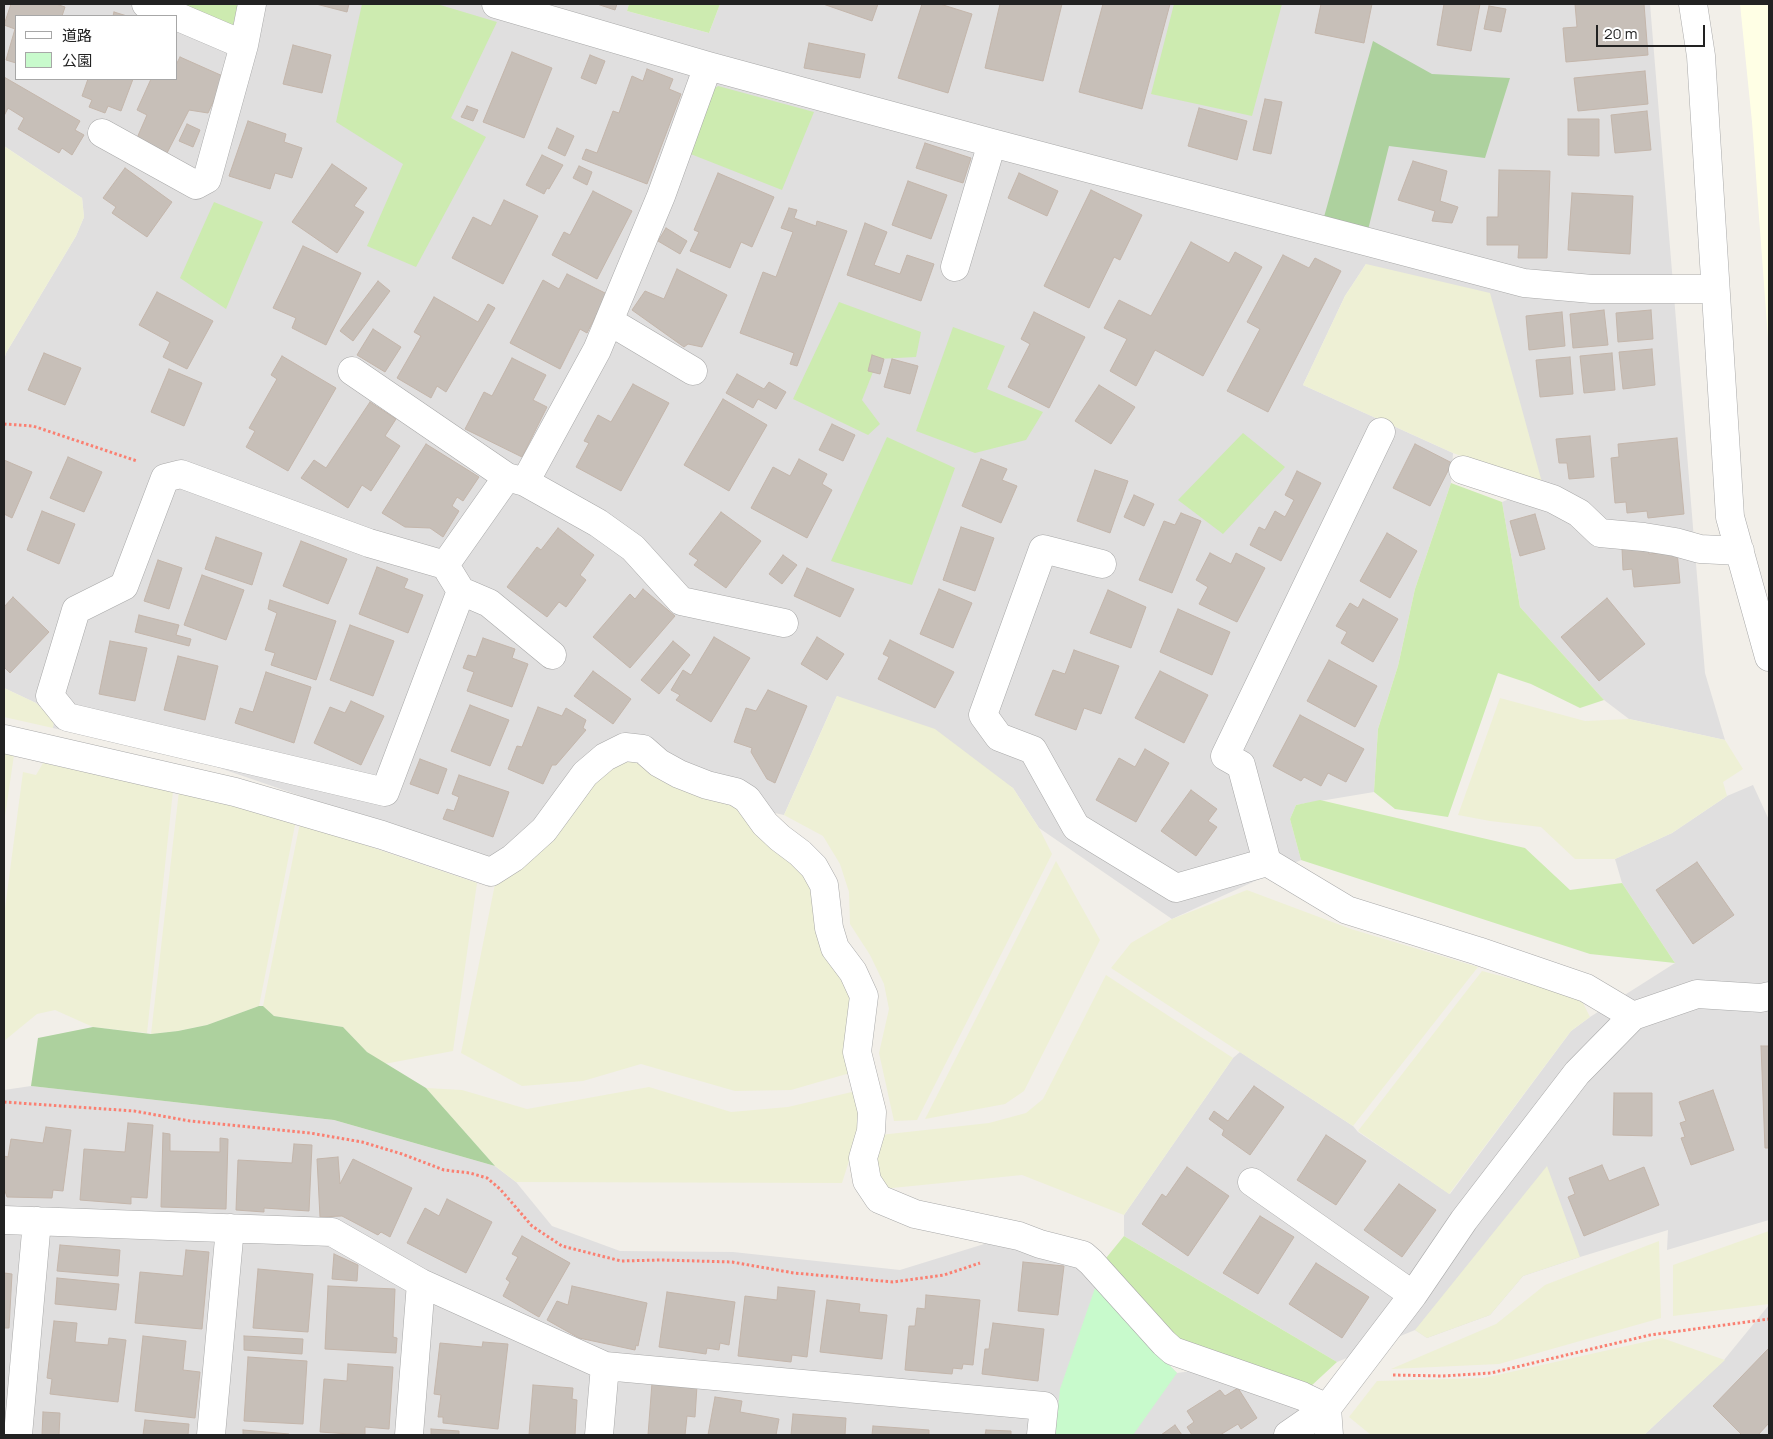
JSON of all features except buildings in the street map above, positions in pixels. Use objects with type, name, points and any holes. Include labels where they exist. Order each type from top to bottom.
[{"type":"street","points":[[146,4],[174,15]]},
{"type":"street","points":[[102,133],[196,184],[207,179],[244,45],[252,4]]},
{"type":"street","points":[[496,4],[530,8],[708,66],[992,144],[1524,283],[1592,289],[1715,289]]},
{"type":"street","points":[[1693,4],[1701,56],[1730,517],[1763,611],[1769,657]]},
{"type":"street","points":[[178,17],[244,45]]},
{"type":"street","points":[[445,565],[516,479],[597,350],[661,196],[708,66]]},
{"type":"street","points":[[955,267],[992,144]]},
{"type":"street","points":[[609,321],[693,371]]},
{"type":"street","points":[[352,371],[516,479],[598,523],[632,548],[681,601],[784,623]]},
{"type":"street","points":[[1381,432],[1225,756],[1241,765],[1267,862],[1347,910],[1586,988],[1632,1016]]},
{"type":"street","points":[[1462,470],[1553,499],[1579,513],[1600,533],[1659,539],[1700,549],[1740,550]]},
{"type":"street","points":[[461,591],[385,792],[67,717],[50,696],[76,610],[124,586],[165,478],[182,474],[369,543],[445,565],[461,591],[489,603],[552,655]]},
{"type":"street","points":[[1102,564],[1043,549],[983,715],[999,737],[1033,750],[1076,827],[1176,888],[1267,862]]},
{"type":"street","points":[[4,739],[235,792],[382,835],[491,872],[513,858],[544,830],[585,774],[605,757],[625,747],[644,749],[659,763],[678,774],[707,786],[736,792],[747,799],[765,824],[800,853],[814,868],[824,884],[829,928],[835,948],[853,972],[864,996],[857,1052],[872,1112],[871,1131],[863,1158],[867,1182],[879,1198],[915,1214],[1019,1236],[1040,1244],[1083,1255],[1173,1351],[1302,1396],[1327,1408]]},
{"type":"street","points":[[1288,1435],[1327,1408],[1413,1295],[1464,1220],[1577,1073],[1632,1016],[1697,994],[1762,998],[1769,996]]},
{"type":"street","points":[[1252,1182],[1413,1295]]},
{"type":"street","points":[[4,1220],[332,1232],[421,1283],[604,1366],[1044,1406],[1041,1435]]},
{"type":"street","points":[[18,1435],[37,1221]]},
{"type":"street","points":[[211,1435],[230,1228]]},
{"type":"street","points":[[409,1435],[421,1283]]},
{"type":"street","points":[[599,1435],[604,1366]]},
{"type":"street","points":[[1327,1408],[1328,1435]]},
{"type":"path","points":[[4,424],[34,426],[128,457],[151,468],[165,478]]},
{"type":"path","points":[[4,1102],[134,1111],[190,1121],[310,1133],[362,1142],[402,1154],[444,1170],[470,1173],[487,1178],[500,1189],[532,1226],[562,1246],[621,1261],[732,1262],[794,1273],[893,1282],[944,1275],[985,1261]]},
{"type":"path","points":[[1354,1374],[1443,1376],[1491,1373],[1650,1335],[1769,1319]]},
{"type":"shaded area","points":[[4,4],[629,4],[627,11],[709,33],[720,4],[1650,4],[1705,673],[1725,740],[1629,719],[1604,700],[1520,607],[1502,502],[1542,486],[1366,264],[1345,296],[1303,385],[1453,453],[1451,483],[1415,589],[1398,666],[1378,729],[1374,792],[1296,805],[1290,819],[1301,860],[1172,919],[1039,828],[1013,788],[837,696],[784,815],[742,806],[519,871],[208,764],[53,728],[54,720],[36,703],[4,688],[4,360],[6,353],[76,236],[84,217],[82,198],[4,146]]},
{"type":"shaded area","points":[[1740,4],[1769,4],[1769,352],[1752,122]]},
{"type":"shaded area","points":[[4,146],[82,198],[84,217],[76,236],[6,353],[4,360]]},
{"type":"shaded area","points":[[1366,264],[1490,293],[1543,486],[1453,453],[1303,385],[1345,296]]},
{"type":"shaded area","points":[[4,688],[36,703],[54,720],[53,728],[4,717]]},
{"type":"shaded area","points":[[837,696],[935,729],[1013,788],[1039,828],[1052,854],[917,1120],[894,1121],[879,1053],[889,1009],[884,984],[870,955],[850,924],[849,892],[840,864],[823,836],[784,815]]},
{"type":"shaded area","points":[[1500,698],[1585,721],[1629,719],[1725,740],[1743,769],[1723,782],[1727,796],[1672,833],[1615,859],[1575,859],[1541,827],[1458,815]]},
{"type":"shaded area","points":[[4,752],[14,755],[4,823]]},
{"type":"shaded area","points":[[624,761],[644,763],[731,800],[798,862],[811,882],[850,988],[850,1073],[791,1090],[735,1091],[641,1064],[583,1081],[522,1086],[461,1053],[495,884],[603,771]]},
{"type":"shaded area","points":[[43,763],[173,791],[147,1033],[93,1027],[55,1010],[37,1014],[4,1041],[4,916],[23,772],[36,775]]},
{"type":"shaded area","points":[[1753,785],[1769,820],[1769,1220],[1667,1250],[1668,1230],[1580,1257],[1523,1276],[1490,1315],[1427,1338],[1415,1330],[1337,1362],[1124,1236],[1124,1215],[1233,1058],[1240,1052],[1353,1126],[1358,1132],[1450,1194],[1571,1031],[1675,963],[1622,883],[1615,859],[1672,833],[1727,796]]},
{"type":"shaded area","points":[[179,791],[296,820],[259,1006],[207,1025],[151,1034]]},
{"type":"shaded area","points":[[300,823],[477,883],[453,1051],[384,1064],[367,1052],[343,1027],[274,1016],[263,1006]]},
{"type":"shaded area","points":[[1056,861],[1100,940],[1024,1091],[1005,1104],[925,1119]]},
{"type":"shaded area","points":[[1247,890],[1351,929],[1478,967],[1353,1126],[1111,968],[1131,943],[1172,919]]},
{"type":"shaded area","points":[[1482,971],[1580,997],[1590,1017],[1571,1031],[1449,1194],[1358,1131]]},
{"type":"shaded area","points":[[1106,975],[1233,1058],[1124,1215],[1022,1175],[882,1189],[875,1167],[880,1135],[989,1123],[1026,1113],[1043,1099]]},
{"type":"shaded area","points":[[31,1086],[334,1120],[495,1166],[516,1182],[552,1226],[620,1251],[733,1252],[900,1270],[1036,1228],[1102,1263],[1095,1288],[1177,1373],[1235,1365],[1342,1435],[4,1435],[4,1090]]},
{"type":"shaded area","points":[[649,1087],[731,1112],[788,1107],[856,1091],[861,1123],[842,1183],[516,1182],[495,1166],[426,1088],[462,1090],[527,1109]]},
{"type":"shaded area","points":[[1547,1166],[1580,1257],[1523,1276],[1490,1315],[1427,1338],[1415,1330]]},
{"type":"shaded area","points":[[1769,1231],[1769,1304],[1673,1316],[1673,1265]]},
{"type":"shaded area","points":[[1659,1241],[1661,1318],[1499,1364],[1391,1369],[1496,1324],[1545,1285]]},
{"type":"shaded area","points":[[1769,1305],[1769,1435],[1644,1435],[1724,1360]]},
{"type":"shaded area","points":[[1662,1338],[1725,1360],[1644,1435],[1371,1435],[1349,1417],[1377,1381],[1484,1378]]},
{"type":"green space","points":[[177,4],[238,4],[232,30]]},
{"type":"green space","points":[[362,4],[437,4],[497,22],[451,118],[486,137],[416,267],[367,246],[403,164],[336,122]]},
{"type":"green space","points":[[629,4],[720,4],[709,33],[627,11]]},
{"type":"green space","points":[[1174,4],[1282,4],[1252,116],[1151,94]]},
{"type":"green space","points":[[1373,41],[1432,74],[1510,78],[1485,158],[1389,146],[1368,230],[1324,217]]},
{"type":"green space","points":[[718,86],[814,112],[782,190],[688,153],[706,95]]},
{"type":"green space","points":[[214,202],[263,222],[226,309],[180,278]]},
{"type":"green space","points":[[839,302],[921,332],[916,357],[878,359],[862,400],[880,424],[868,435],[793,399]]},
{"type":"green space","points":[[953,327],[1005,346],[987,389],[1043,412],[1026,440],[975,453],[916,431]]},
{"type":"green space","points":[[1243,433],[1285,467],[1223,534],[1178,500]]},
{"type":"green space","points":[[887,437],[955,468],[912,585],[831,561]]},
{"type":"green space","points":[[1451,483],[1502,502],[1520,607],[1604,700],[1580,708],[1531,684],[1498,673],[1448,817],[1395,809],[1374,792],[1378,729],[1398,666],[1415,589]]},
{"type":"green space","points":[[1320,800],[1525,848],[1570,890],[1622,883],[1675,963],[1590,954],[1301,860],[1290,819],[1296,805]]},
{"type":"green space","points":[[263,1006],[274,1016],[343,1027],[367,1052],[426,1088],[495,1166],[334,1120],[31,1086],[38,1038],[93,1027],[151,1034],[178,1031],[207,1025]]},
{"type":"green space","points":[[1124,1236],[1337,1362],[1310,1387],[1170,1338],[1102,1263]]},
{"type":"green space","points":[[1095,1288],[1177,1373],[1133,1435],[1055,1435],[1060,1389]]}]
